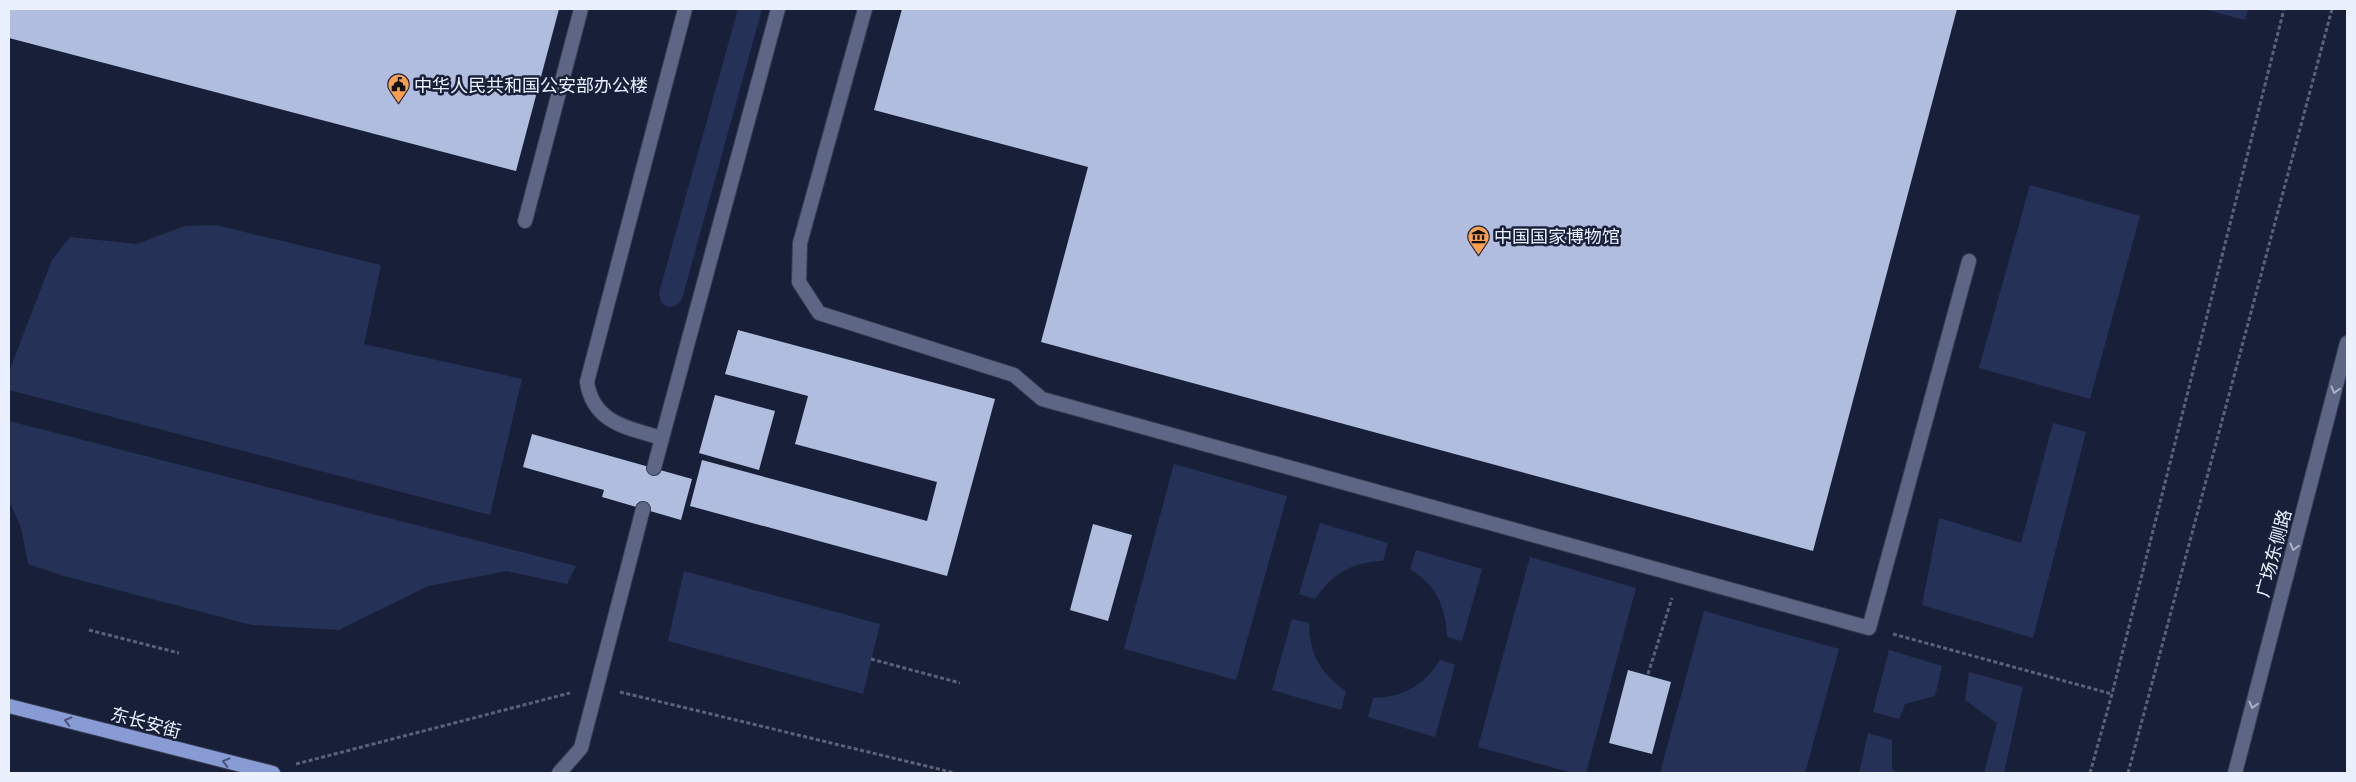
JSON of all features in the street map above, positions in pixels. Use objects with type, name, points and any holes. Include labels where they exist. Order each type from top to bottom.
[{"type":"highway","name":"东长安街","points":[[9,706],[273,773]]},
{"type":"main road","points":[[525,221],[581,9]]},
{"type":"main road","points":[[662,438],[610,420],[598,410],[593,402],[587,382],[685,9]]},
{"type":"main road","points":[[654,468],[778,9]]},
{"type":"main road","points":[[865,9],[800,243],[799,282],[819,312],[1014,375],[1042,399],[1869,628],[1969,261]]},
{"type":"main road","name":"广场东侧路","points":[[2235,773],[2347,343]]},
{"type":"main road","points":[[559,773],[581,748],[644,509]]},
{"type":"path","points":[[2090,773],[2112,694],[2284,9]]},
{"type":"path","points":[[2128,773],[2332,9]]},
{"type":"path","points":[[1648,674],[1680,576]]},
{"type":"path","points":[[1869,628],[2112,694]]},
{"type":"path","points":[[89,630],[179,653]]},
{"type":"path","points":[[871,659],[960,683]]},
{"type":"shaded area","points":[[738,9],[762,9],[682,299],[675,306],[671,307],[664,305],[659,293]]},
{"type":"shaded area","points":[[2203,9],[2248,9],[2245,20]]},
{"type":"shaded area","points":[[2030,185],[2140,216],[2090,399],[1979,368]]},
{"type":"shaded area","points":[[216,225],[381,265],[364,344],[522,379],[490,515],[9,390],[9,372],[52,260],[70,237],[137,244],[184,226]]},
{"type":"shaded area","points":[[9,421],[576,566],[567,584],[507,571],[428,586],[339,630],[252,625],[64,576],[28,564],[21,527],[9,501]]},
{"type":"shaded area","points":[[2053,423],[2086,432],[2033,638],[1922,605],[1939,518],[2021,543]]},
{"type":"shaded area","points":[[1174,464],[1287,496],[1236,680],[1124,649]]},
{"type":"shaded area","points":[[1320,523],[1388,543],[1383,561],[1362,564],[1345,571],[1329,582],[1315,599],[1299,594]]},
{"type":"shaded area","points":[[1416,550],[1482,569],[1462,641],[1447,637],[1442,606],[1438,597],[1427,582],[1410,569]]},
{"type":"shaded area","points":[[1530,557],[1636,588],[1586,773],[1573,773],[1478,747]]},
{"type":"shaded area","points":[[684,571],[880,624],[863,694],[668,641]]},
{"type":"shaded area","points":[[1704,611],[1839,649],[1805,773],[1660,773]]},
{"type":"shaded area","points":[[1292,619],[1309,623],[1311,644],[1318,662],[1330,678],[1346,691],[1341,710],[1272,690]]},
{"type":"shaded area","points":[[1889,650],[1942,666],[1935,696],[1905,704],[1899,719],[1873,712]]},
{"type":"shaded area","points":[[1440,660],[1455,665],[1435,737],[1368,717],[1373,698],[1394,695],[1412,688],[1427,677]]},
{"type":"shaded area","points":[[1969,672],[2023,687],[2004,773],[1984,773],[1997,723],[1965,700]]},
{"type":"shaded area","points":[[1868,733],[1892,740],[1892,768],[1896,773],[1859,773]]},
{"type":"building","name":"中华人民共和国公安部办公楼","points":[[9,9],[559,9],[516,171],[9,38]]},
{"type":"building","name":"中国国家博物馆","points":[[902,9],[1957,9],[1813,551],[1041,342],[1088,167],[874,110]]},
{"type":"building","points":[[738,330],[995,399],[947,576],[690,506],[702,460],[927,521],[937,482],[795,444],[808,396],[725,374]]},
{"type":"building","points":[[715,395],[775,411],[759,470],[699,453]]},
{"type":"building","points":[[532,434],[692,479],[681,520],[602,497],[604,490],[523,467]]},
{"type":"building","points":[[1093,524],[1132,535],[1108,621],[1070,610]]},
{"type":"building","points":[[1628,670],[1671,682],[1652,754],[1609,743]]},
{"type":"place","name":"中华人民共和国公安部办公楼","points":[[398,104]]},
{"type":"place","name":"中国国家博物馆","points":[[1478,255]]}]
